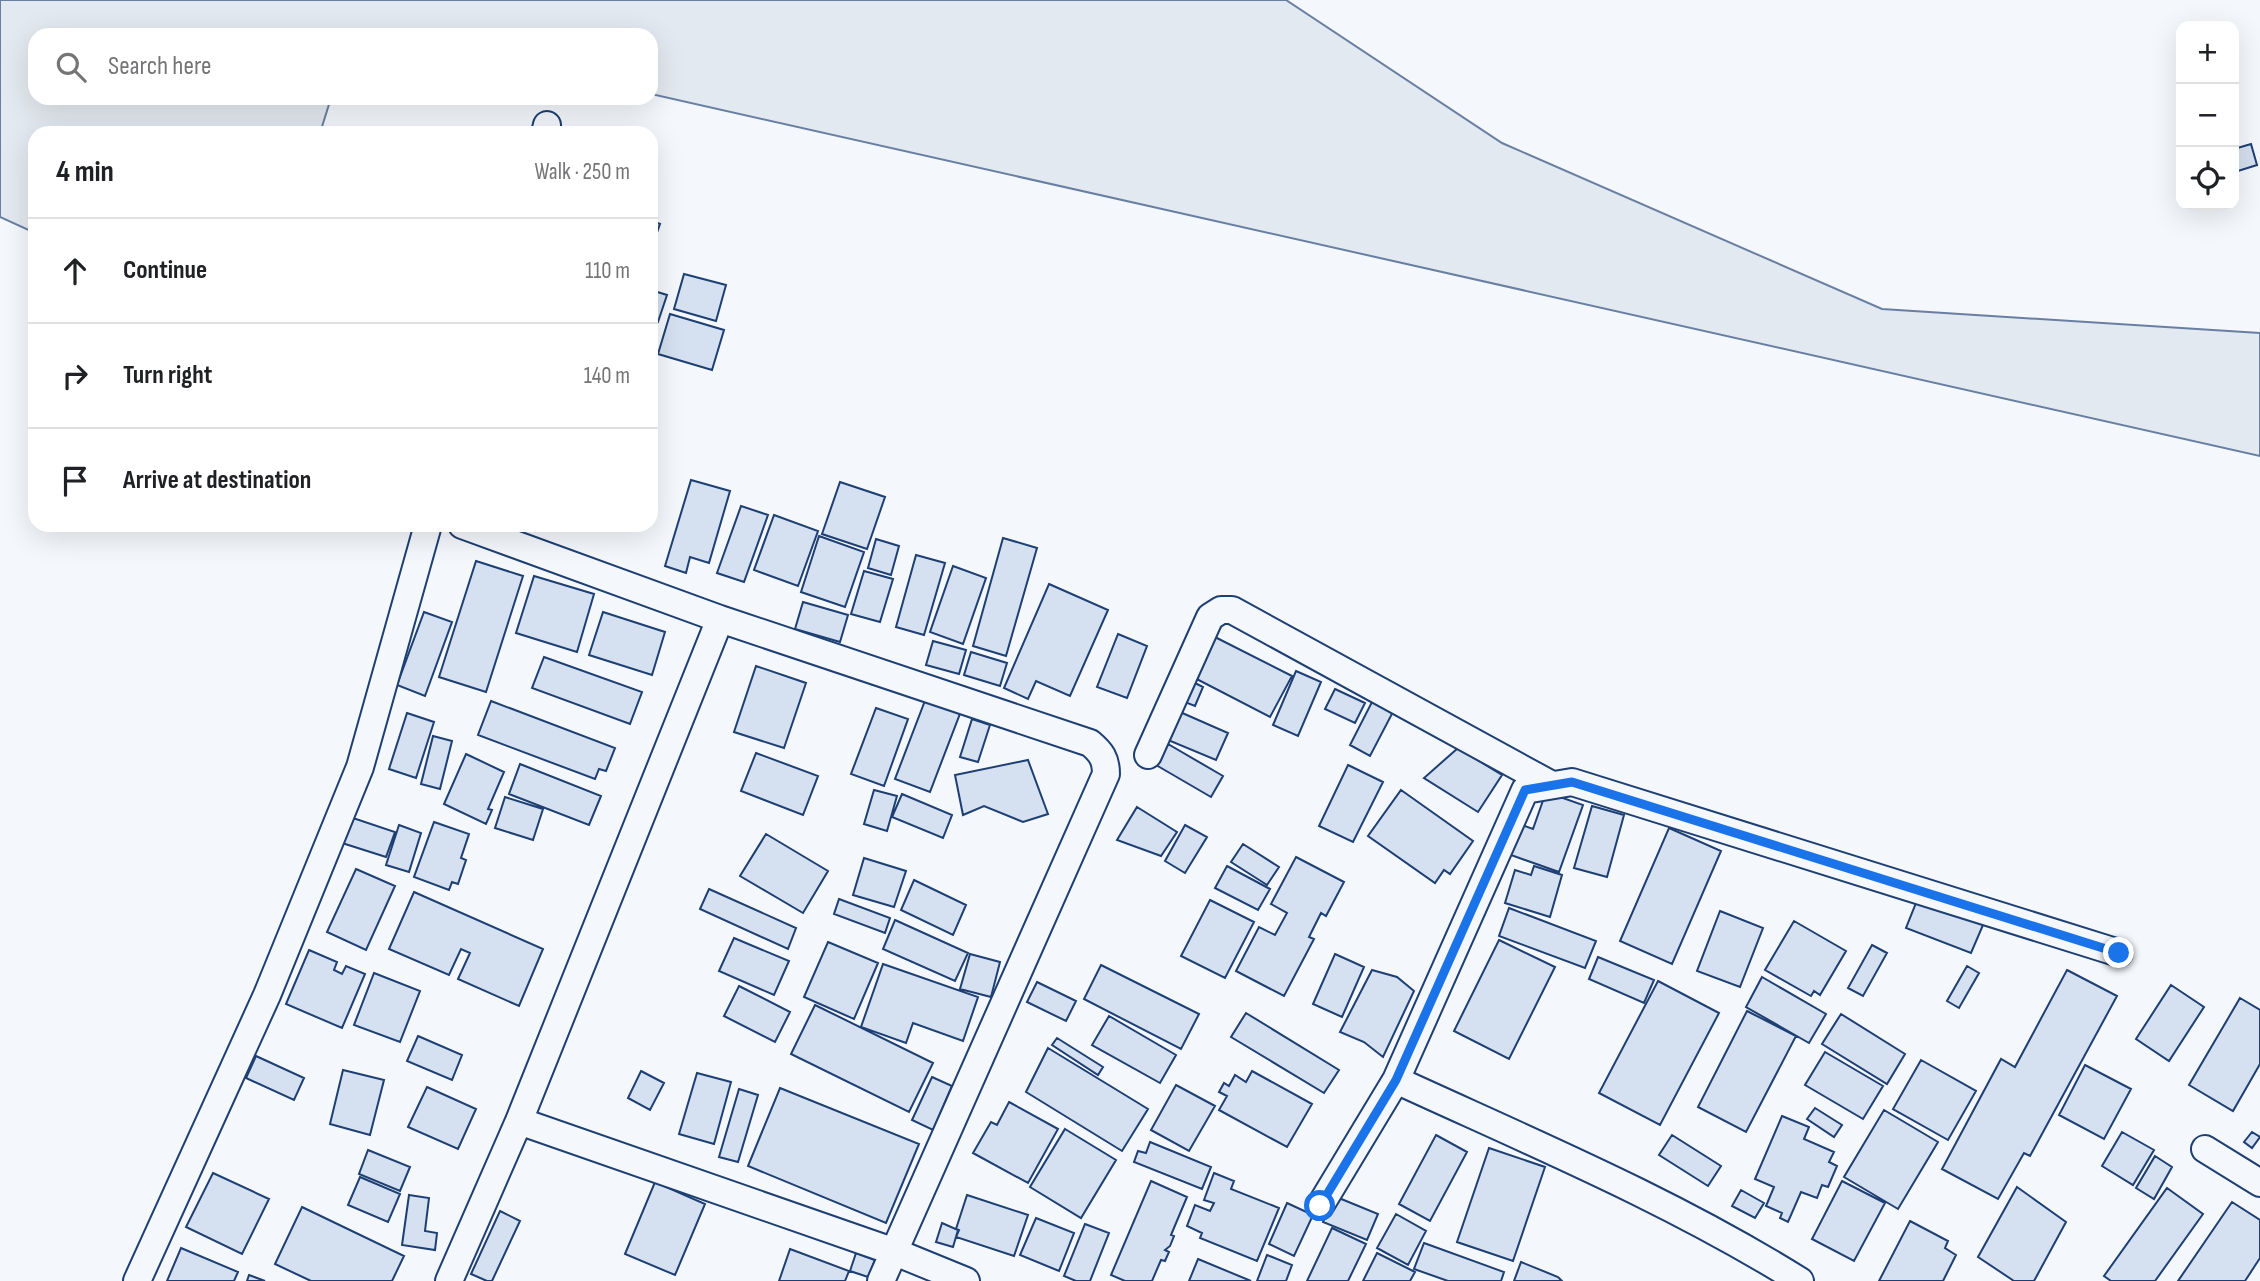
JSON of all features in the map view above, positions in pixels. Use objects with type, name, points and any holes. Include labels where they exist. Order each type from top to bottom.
[{"type":"street","points":[[137,1281],[267,995],[360,767],[426,532]]},
{"type":"street","points":[[482,532],[720,619],[1090,743],[1106,762],[1107,774],[881,1281]]},
{"type":"street","points":[[1148,755],[1210,617],[1221,610],[1232,610],[1550,784]]},
{"type":"street","points":[[449,1281],[519,1121],[720,619]]},
{"type":"street","points":[[1320,1206],[1396,1080],[1525,790],[1572,782],[2119,953]]},
{"type":"street","points":[[1396,1080],[1639,1191],[1755,1253],[1800,1281]]},
{"type":"street","points":[[519,1121],[895,1252],[966,1281]]},
{"type":"street","points":[[2205,1149],[2260,1183]]},
{"type":"shaded area","points":[[0,0],[1286,0],[1502,143],[1882,309],[2260,333],[2260,456],[658,96],[658,28],[28,28],[28,105],[329,105],[322,126],[28,126],[28,230],[0,217]]},
{"type":"building","points":[[2251,144],[2257,165],[2239,171],[2239,148]]},
{"type":"building","points":[[684,274],[726,285],[716,321],[674,309]]},
{"type":"building","points":[[658,292],[667,295],[658,322]]},
{"type":"building","points":[[670,314],[724,330],[712,370],[658,354]]},
{"type":"building","points":[[691,480],[730,491],[709,563],[690,557],[686,573],[665,566]]},
{"type":"building","points":[[840,482],[885,497],[867,549],[822,534]]},
{"type":"building","points":[[741,506],[768,515],[744,582],[717,573]]},
{"type":"building","points":[[774,515],[818,531],[798,586],[754,570]]},
{"type":"building","points":[[819,536],[864,552],[845,607],[801,592]]},
{"type":"building","points":[[1003,538],[1037,548],[1006,656],[973,646]]},
{"type":"building","points":[[876,539],[899,546],[891,575],[868,568]]},
{"type":"building","points":[[916,555],[945,563],[924,635],[896,627]]},
{"type":"building","points":[[476,561],[523,576],[486,692],[439,677]]},
{"type":"building","points":[[953,566],[986,578],[963,644],[930,632]]},
{"type":"building","points":[[864,571],[893,579],[880,622],[851,614]]},
{"type":"building","points":[[534,576],[594,594],[577,652],[516,633]]},
{"type":"building","points":[[1049,584],[1108,610],[1070,696],[1036,681],[1028,699],[1004,688]]},
{"type":"building","points":[[803,602],[848,615],[840,642],[795,629]]},
{"type":"building","points":[[424,612],[452,622],[425,696],[397,685]]},
{"type":"building","points":[[603,612],[665,632],[652,675],[589,655]]},
{"type":"building","points":[[1118,634],[1147,646],[1127,698],[1097,687]]},
{"type":"building","points":[[1209,634],[1292,676],[1270,717],[1187,674]]},
{"type":"building","points":[[933,641],[966,650],[959,674],[926,665]]},
{"type":"building","points":[[971,652],[1007,663],[1000,686],[964,675]]},
{"type":"building","points":[[544,657],[642,692],[630,724],[532,688]]},
{"type":"building","points":[[756,666],[806,683],[784,748],[734,732]]},
{"type":"building","points":[[1296,671],[1321,682],[1298,736],[1273,725]]},
{"type":"building","points":[[1191,681],[1203,687],[1195,706],[1182,701]]},
{"type":"building","points":[[1335,689],[1365,703],[1355,723],[1325,709]]},
{"type":"building","points":[[926,698],[961,711],[930,792],[895,779]]},
{"type":"building","points":[[1373,700],[1394,710],[1370,756],[1350,745]]},
{"type":"building","points":[[491,701],[615,748],[606,771],[599,769],[595,779],[478,735]]},
{"type":"building","points":[[876,708],[908,719],[884,786],[851,774]]},
{"type":"building","points":[[1180,712],[1228,733],[1216,760],[1168,740]]},
{"type":"building","points":[[407,713],[434,722],[416,778],[389,769]]},
{"type":"building","points":[[972,719],[990,725],[978,762],[960,757]]},
{"type":"building","points":[[433,736],[452,741],[440,789],[421,784]]},
{"type":"building","points":[[1168,744],[1223,776],[1211,797],[1156,765]]},
{"type":"building","points":[[1458,748],[1502,775],[1478,812],[1424,778]]},
{"type":"building","points":[[756,753],[818,776],[803,815],[741,791]]},
{"type":"building","points":[[466,754],[504,772],[488,809],[492,810],[486,824],[444,804]]},
{"type":"building","points":[[1028,760],[1048,814],[1023,822],[984,806],[963,815],[955,775]]},
{"type":"building","points":[[520,764],[601,796],[589,825],[509,794]]},
{"type":"building","points":[[1348,765],[1383,782],[1353,842],[1319,826]]},
{"type":"building","points":[[874,790],[897,796],[887,831],[864,824]]},
{"type":"building","points":[[1401,790],[1473,841],[1450,874],[1444,870],[1435,883],[1368,836]]},
{"type":"building","points":[[1546,792],[1583,805],[1559,872],[1508,854],[1519,824],[1533,829]]},
{"type":"building","points":[[902,794],[952,815],[943,838],[892,817]]},
{"type":"building","points":[[505,797],[543,809],[533,840],[495,828]]},
{"type":"building","points":[[1592,806],[1624,815],[1607,877],[1574,868]]},
{"type":"building","points":[[1137,807],[1177,832],[1161,856],[1117,840]]},
{"type":"building","points":[[347,816],[395,832],[386,857],[339,842]]},
{"type":"building","points":[[434,822],[469,834],[461,858],[466,860],[458,884],[452,882],[449,890],[414,877]]},
{"type":"building","points":[[399,825],[421,833],[409,872],[386,865]]},
{"type":"building","points":[[1185,825],[1207,837],[1185,873],[1165,861]]},
{"type":"building","points":[[1669,828],[1721,851],[1672,964],[1620,941]]},
{"type":"building","points":[[766,834],[828,871],[803,913],[740,876]]},
{"type":"building","points":[[1243,844],[1279,867],[1267,885],[1231,862]]},
{"type":"building","points":[[1296,857],[1344,882],[1326,916],[1321,913],[1309,937],[1314,939],[1284,996],[1236,971],[1259,927],[1275,935],[1287,913],[1271,904]]},
{"type":"building","points":[[864,858],[906,871],[894,907],[853,895]]},
{"type":"building","points":[[1227,866],[1270,889],[1258,910],[1215,888]]},
{"type":"building","points":[[1534,866],[1562,875],[1550,917],[1505,903],[1515,870],[1531,875]]},
{"type":"building","points":[[356,869],[395,886],[366,950],[327,932]]},
{"type":"building","points":[[914,880],[966,905],[953,935],[901,910]]},
{"type":"building","points":[[709,889],[796,928],[788,949],[700,909]]},
{"type":"building","points":[[414,892],[543,949],[519,1006],[458,979],[470,953],[461,949],[449,975],[389,949]]},
{"type":"building","points":[[1920,893],[1986,918],[1971,953],[1906,928]]},
{"type":"building","points":[[839,899],[890,918],[885,933],[834,914]]},
{"type":"building","points":[[1210,900],[1254,922],[1225,978],[1181,956]]},
{"type":"building","points":[[1509,908],[1596,941],[1585,968],[1499,936]]},
{"type":"building","points":[[1720,911],[1763,928],[1740,987],[1697,971]]},
{"type":"building","points":[[895,920],[968,953],[955,981],[883,949]]},
{"type":"building","points":[[1794,921],[1846,951],[1820,995],[1814,991],[1811,996],[1765,970]]},
{"type":"building","points":[[734,938],[789,961],[774,995],[719,971]]},
{"type":"building","points":[[1499,940],[1555,967],[1509,1059],[1454,1031]]},
{"type":"building","points":[[828,942],[878,963],[854,1019],[804,997]]},
{"type":"building","points":[[1872,945],[1887,953],[1863,996],[1848,988]]},
{"type":"building","points":[[309,950],[337,962],[334,970],[342,974],[346,966],[365,974],[342,1028],[286,1004]]},
{"type":"building","points":[[970,954],[1000,962],[991,997],[960,989]]},
{"type":"building","points":[[1335,954],[1364,967],[1342,1017],[1313,1004]]},
{"type":"building","points":[[1598,957],[1654,980],[1644,1003],[1589,979]]},
{"type":"building","points":[[883,964],[978,997],[963,1041],[913,1023],[906,1043],[861,1027]]},
{"type":"building","points":[[1101,965],[1199,1014],[1181,1049],[1084,999]]},
{"type":"building","points":[[1967,966],[1979,973],[1959,1008],[1947,1001]]},
{"type":"building","points":[[1372,970],[1397,977],[1414,991],[1383,1057],[1364,1042],[1340,1032]]},
{"type":"building","points":[[2067,970],[2117,996],[2030,1156],[2024,1153],[1998,1199],[1942,1169],[2001,1059],[2015,1067]]},
{"type":"building","points":[[374,973],[420,991],[400,1042],[354,1025]]},
{"type":"building","points":[[1762,977],[1826,1014],[1809,1043],[1746,1007]]},
{"type":"building","points":[[1658,981],[1719,1013],[1660,1125],[1599,1093]]},
{"type":"building","points":[[1037,982],[1076,1001],[1066,1021],[1027,1002]]},
{"type":"building","points":[[2171,985],[2204,1007],[2169,1061],[2136,1039]]},
{"type":"building","points":[[739,986],[790,1012],[775,1042],[724,1016]]},
{"type":"building","points":[[2240,998],[2260,1010],[2260,1064],[2233,1111],[2189,1085]]},
{"type":"building","points":[[815,1005],[933,1063],[909,1112],[791,1054]]},
{"type":"building","points":[[1747,1011],[1796,1036],[1746,1132],[1698,1107]]},
{"type":"building","points":[[1246,1013],[1339,1070],[1324,1093],[1231,1037]]},
{"type":"building","points":[[1841,1014],[1905,1054],[1887,1084],[1822,1044]]},
{"type":"building","points":[[1109,1016],[1176,1055],[1160,1083],[1092,1045]]},
{"type":"building","points":[[418,1036],[462,1055],[452,1080],[407,1061]]},
{"type":"building","points":[[1057,1038],[1103,1067],[1098,1075],[1052,1045]]},
{"type":"building","points":[[1048,1048],[1148,1109],[1122,1151],[1026,1092]]},
{"type":"building","points":[[1825,1052],[1883,1086],[1863,1119],[1805,1085]]},
{"type":"building","points":[[256,1056],[304,1078],[294,1100],[246,1078]]},
{"type":"building","points":[[1921,1060],[1976,1091],[1948,1140],[1893,1109]]},
{"type":"building","points":[[2085,1065],[2131,1089],[2104,1139],[2059,1115]]},
{"type":"building","points":[[343,1070],[384,1080],[370,1135],[330,1124]]},
{"type":"building","points":[[641,1071],[664,1083],[650,1110],[628,1098]]},
{"type":"building","points":[[1252,1071],[1312,1104],[1287,1147],[1219,1110],[1227,1096],[1219,1092],[1224,1083],[1229,1086],[1235,1075],[1246,1082]]},
{"type":"building","points":[[697,1073],[731,1082],[714,1144],[679,1134]]},
{"type":"building","points":[[932,1077],[952,1086],[933,1130],[912,1120]]},
{"type":"building","points":[[1176,1085],[1215,1106],[1189,1151],[1151,1130]]},
{"type":"building","points":[[427,1087],[476,1109],[458,1149],[408,1127]]},
{"type":"building","points":[[780,1088],[919,1144],[886,1223],[748,1166]]},
{"type":"building","points":[[739,1089],[758,1095],[738,1162],[719,1157]]},
{"type":"building","points":[[1009,1102],[1058,1129],[1028,1183],[973,1153],[991,1122],[997,1125]]},
{"type":"building","points":[[1815,1108],[1842,1125],[1834,1137],[1807,1119]]},
{"type":"building","points":[[1884,1110],[1938,1142],[1898,1209],[1844,1177]]},
{"type":"building","points":[[1782,1116],[1809,1127],[1804,1139],[1834,1152],[1829,1162],[1837,1166],[1828,1187],[1822,1185],[1817,1198],[1801,1192],[1788,1222],[1780,1218],[1782,1213],[1766,1206],[1774,1187],[1755,1179]]},
{"type":"building","points":[[1065,1129],[1116,1160],[1081,1218],[1030,1187]]},
{"type":"building","points":[[2122,1132],[2154,1150],[2133,1185],[2102,1166]]},
{"type":"building","points":[[2252,1132],[2260,1137],[2252,1148],[2244,1142]]},
{"type":"building","points":[[1436,1135],[1467,1152],[1430,1221],[1399,1204]]},
{"type":"building","points":[[1672,1135],[1721,1166],[1708,1186],[1659,1155]]},
{"type":"building","points":[[1150,1142],[1211,1167],[1202,1189],[1134,1162],[1138,1151],[1146,1153]]},
{"type":"building","points":[[1489,1148],[1545,1167],[1513,1261],[1457,1242]]},
{"type":"building","points":[[368,1150],[410,1167],[400,1191],[359,1174]]},
{"type":"building","points":[[2155,1156],[2172,1167],[2154,1199],[2136,1188]]},
{"type":"building","points":[[213,1173],[269,1199],[242,1254],[186,1227]]},
{"type":"building","points":[[1214,1173],[1234,1181],[1231,1189],[1279,1208],[1257,1261],[1200,1238],[1202,1233],[1187,1226],[1195,1205],[1210,1211],[1214,1203],[1204,1200]]},
{"type":"building","points":[[360,1177],[400,1194],[388,1222],[348,1205]]},
{"type":"building","points":[[1151,1181],[1187,1197],[1171,1235],[1174,1236],[1170,1246],[1165,1250],[1169,1252],[1165,1261],[1161,1260],[1152,1281],[1125,1281],[1111,1275]]},
{"type":"building","points":[[1842,1181],[1885,1203],[1854,1261],[1812,1239]]},
{"type":"building","points":[[655,1182],[705,1204],[675,1275],[625,1254]]},
{"type":"building","points":[[2017,1187],[2066,1222],[2034,1281],[2014,1281],[1978,1257]]},
{"type":"building","points":[[2167,1188],[2203,1214],[2155,1281],[2111,1281],[2104,1276]]},
{"type":"building","points":[[1741,1190],[1764,1203],[1755,1218],[1732,1206]]},
{"type":"building","points":[[409,1195],[429,1198],[425,1231],[437,1233],[435,1250],[402,1245]]},
{"type":"building","points":[[967,1195],[1028,1215],[1014,1256],[956,1237]]},
{"type":"building","points":[[1334,1196],[1378,1214],[1367,1240],[1323,1222]]},
{"type":"building","points":[[2232,1202],[2260,1220],[2260,1258],[2245,1281],[2178,1281]]},
{"type":"building","points":[[1287,1203],[1313,1215],[1294,1256],[1269,1244]]},
{"type":"building","points":[[302,1207],[404,1256],[392,1281],[311,1281],[275,1264]]},
{"type":"building","points":[[500,1211],[520,1221],[492,1281],[487,1281],[471,1274]]},
{"type":"building","points":[[1396,1214],[1426,1231],[1408,1265],[1377,1248]]},
{"type":"building","points":[[1036,1218],[1074,1233],[1059,1271],[1020,1255]]},
{"type":"building","points":[[1910,1221],[1948,1241],[1945,1248],[1956,1255],[1943,1281],[1879,1281]]},
{"type":"building","points":[[942,1223],[958,1230],[953,1247],[936,1242]]},
{"type":"building","points":[[1085,1224],[1109,1233],[1090,1281],[1076,1281],[1064,1276]]},
{"type":"building","points":[[1332,1228],[1366,1244],[1348,1281],[1307,1281]]},
{"type":"building","points":[[1424,1243],[1504,1272],[1501,1281],[1448,1281],[1414,1269]]},
{"type":"building","points":[[181,1248],[238,1272],[234,1281],[167,1281]]},
{"type":"building","points":[[790,1249],[849,1271],[845,1281],[779,1281]]},
{"type":"building","points":[[856,1253],[875,1260],[868,1277],[850,1271]]},
{"type":"building","points":[[1377,1253],[1415,1272],[1410,1281],[1363,1281]]},
{"type":"building","points":[[1267,1255],[1292,1265],[1286,1281],[1257,1281]]},
{"type":"building","points":[[1198,1259],[1251,1281],[1189,1281]]},
{"type":"building","points":[[1521,1262],[1558,1277],[1562,1281],[1514,1281]]},
{"type":"building","points":[[249,1275],[265,1281],[247,1281]]},
{"type":"route","points":[[1320,1206],[1396,1080],[1525,790],[1572,782],[2119,953]]}]
